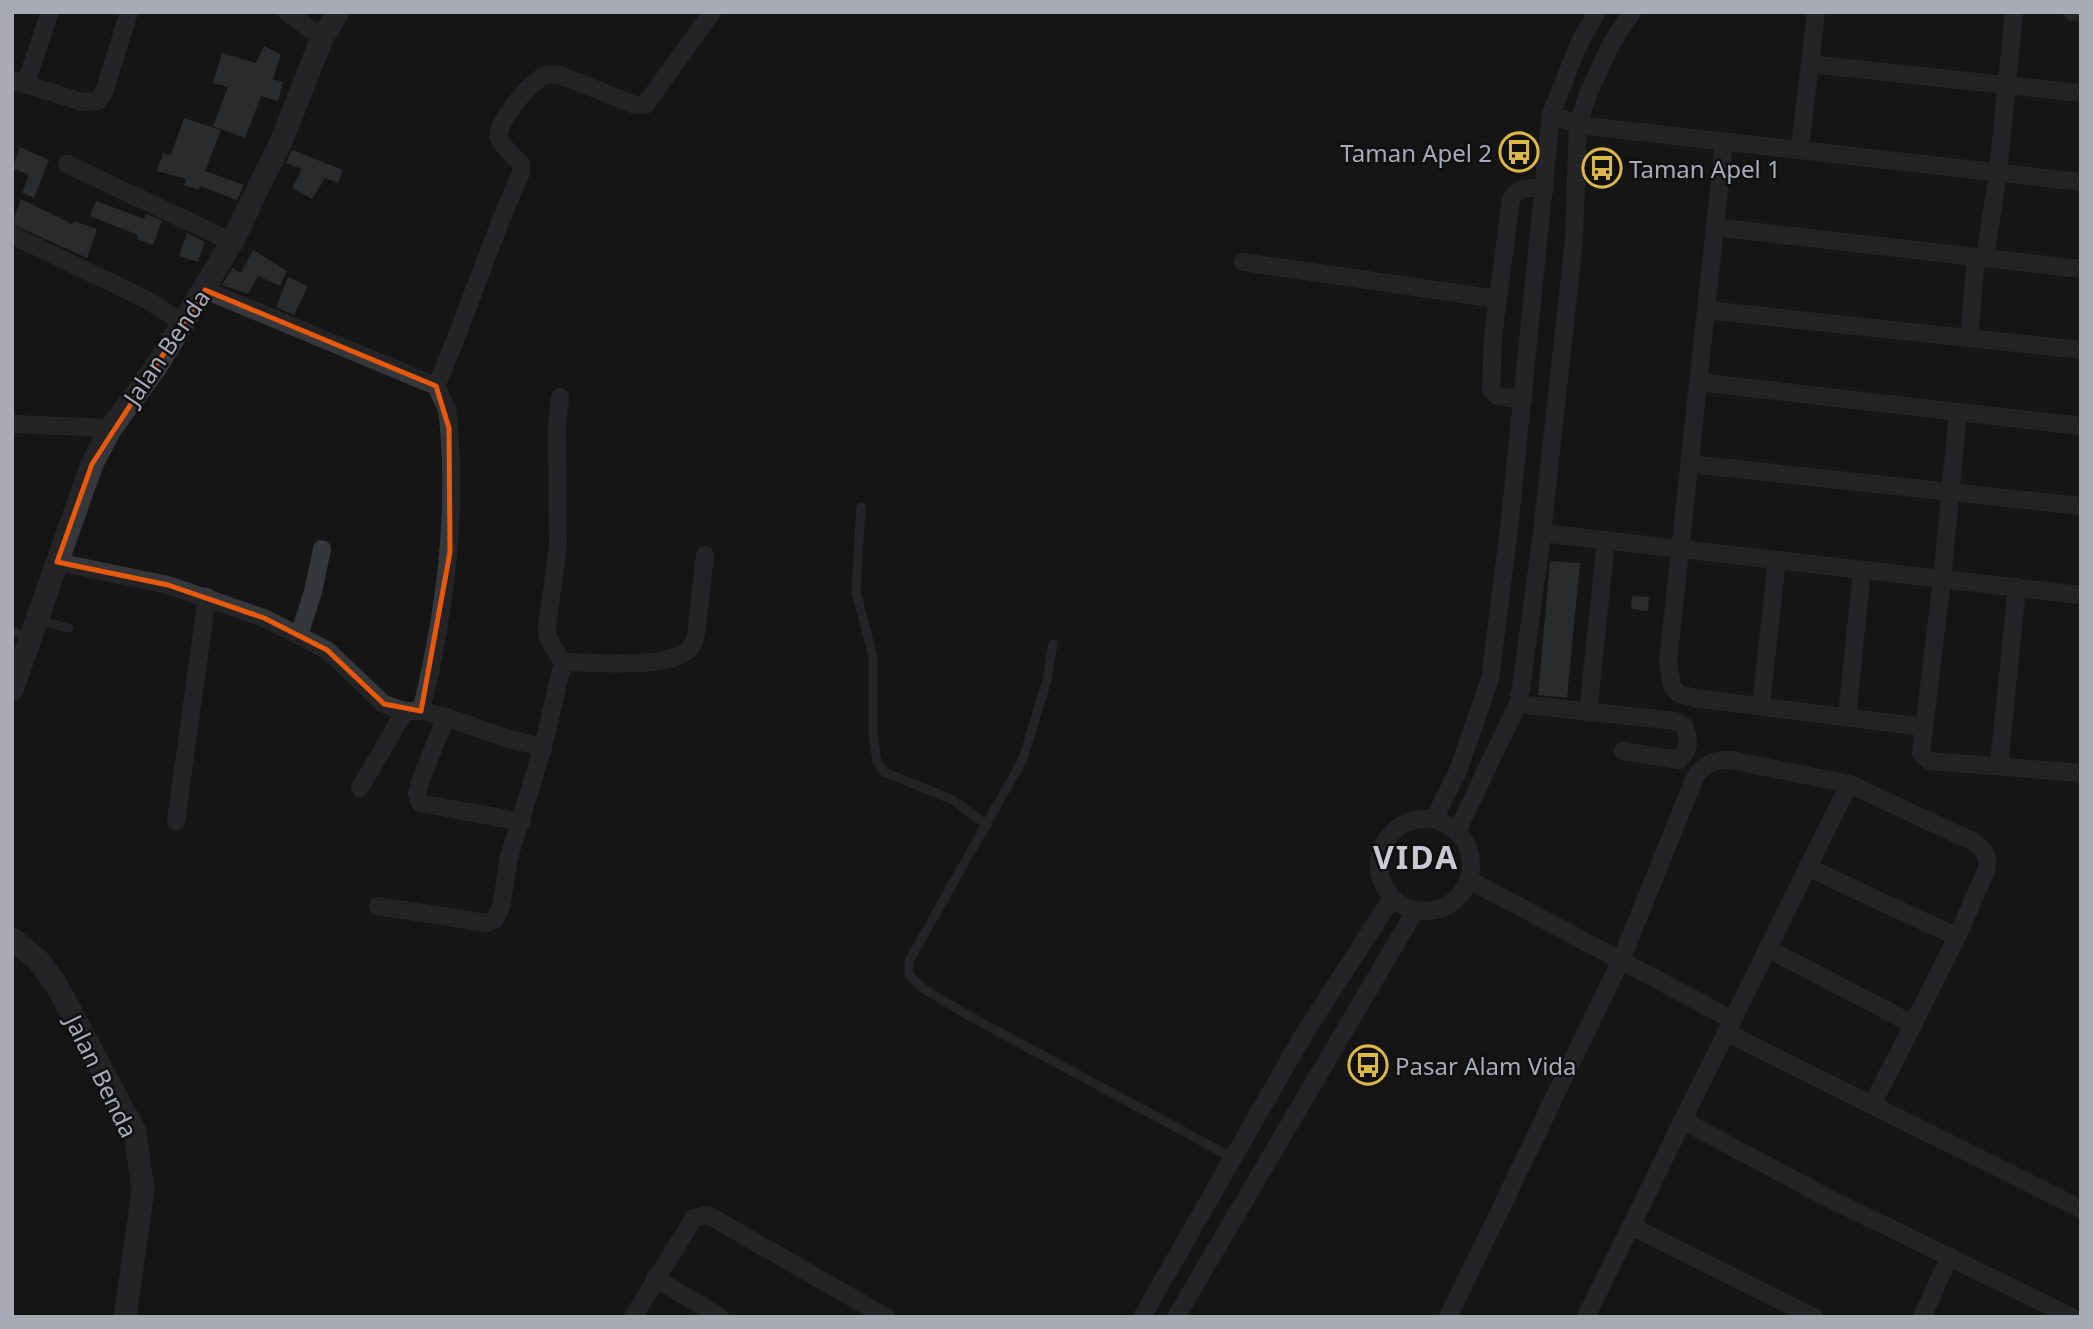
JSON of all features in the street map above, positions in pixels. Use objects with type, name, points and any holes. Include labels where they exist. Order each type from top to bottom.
[{"type":"street","points":[[50,12],[19,83],[82,102],[98,101],[104,92],[129,12]]},
{"type":"street","points":[[288,12],[322,38]]},
{"type":"street","name":"Jalan Benda","points":[[12,690],[27,630],[57,562],[74,510],[111,428],[156,367],[232,242],[283,137],[322,38],[338,12]]},
{"type":"street","points":[[436,386],[465,321],[484,259],[521,173],[521,164],[499,140],[498,129],[503,119],[538,79],[548,74],[560,75],[635,106],[645,105],[712,12]]},
{"type":"street","points":[[1434,820],[1458,771],[1490,679],[1523,400],[1551,114],[1580,41],[1597,12]]},
{"type":"street","points":[[1457,831],[1516,707],[1542,533],[1574,240],[1578,125],[1588,94],[1611,44],[1632,12]]},
{"type":"street","points":[[1800,148],[1816,12]]},
{"type":"street","points":[[1969,338],[1998,173],[2014,12]]},
{"type":"street","points":[[2072,12],[2081,13]]},
{"type":"street","points":[[1810,64],[2081,93]]},
{"type":"street","points":[[1551,114],[1578,125],[1724,144],[1800,148],[2081,182]]},
{"type":"street","points":[[1724,144],[1690,464],[1678,550],[1668,662],[1672,687],[1679,694],[1695,698],[1762,704],[1923,727]]},
{"type":"street","points":[[66,164],[232,242]]},
{"type":"street","points":[[1523,400],[1497,396],[1490,390],[1497,299],[1511,199],[1517,191],[1525,188],[1545,189]]},
{"type":"street","points":[[1714,227],[2081,269]]},
{"type":"street","points":[[12,235],[147,300],[182,322]]},
{"type":"street","points":[[1243,262],[1497,299]]},
{"type":"street","points":[[205,290],[436,386],[447,409],[450,552],[442,620],[413,711],[360,788]]},
{"type":"street","points":[[1706,310],[2081,350]]},
{"type":"street","points":[[1698,382],[2081,426]]},
{"type":"street","points":[[378,906],[486,923],[495,919],[501,907],[509,858],[543,747],[563,662],[548,639],[547,625],[558,547],[557,426],[560,397]]},
{"type":"street","points":[[1958,413],[1942,579],[1923,727],[1923,758],[1999,765],[2080,768]]},
{"type":"street","points":[[12,424],[111,428]]},
{"type":"street","points":[[1690,464],[2081,506]]},
{"type":"street","points":[[1542,533],[2081,595]]},
{"type":"street","points":[[1588,713],[1606,540]]},
{"type":"street","points":[[299,635],[313,592],[322,549]]},
{"type":"street","points":[[563,662],[659,661],[684,654],[692,647],[696,635],[705,555]]},
{"type":"street","points":[[1762,704],[1776,560]]},
{"type":"street","points":[[57,562],[139,578],[207,597],[299,635],[327,650],[384,704],[446,717],[509,739],[543,747]]},
{"type":"street","points":[[1847,717],[1862,570]]},
{"type":"street","points":[[1999,765],[2017,587]]},
{"type":"street","points":[[176,821],[207,597]]},
{"type":"street","points":[[1483,701],[1516,707],[1675,721],[1684,726],[1689,742],[1687,752],[1679,760],[1623,751]]},
{"type":"street","points":[[446,717],[419,784],[417,794],[420,803],[522,822]]},
{"type":"street","points":[[1448,1317],[1621,960],[1696,775],[1705,765],[1716,760],[1731,760],[1849,784],[1974,842],[1985,850],[1988,860],[1986,871],[1957,937],[1872,1105]]},
{"type":"street","points":[[1586,1317],[1849,784]]},
{"type":"street","points":[[1434,820],[1457,831],[1470,854],[1469,880],[1453,902],[1428,911],[1415,911],[1392,898],[1379,875],[1381,849],[1396,828],[1408,822],[1434,820]]},
{"type":"street","points":[[1807,867],[1957,937]]},
{"type":"street","points":[[1469,880],[1621,960],[1729,1026],[1872,1105],[2081,1209]]},
{"type":"street","points":[[1142,1317],[1304,1034],[1392,898]]},
{"type":"street","points":[[1176,1317],[1415,911]]},
{"type":"street","name":"Jalan Benda","points":[[12,939],[38,960],[56,984],[135,1132],[143,1189],[141,1222],[125,1317]]},
{"type":"street","points":[[1768,948],[1914,1024]]},
{"type":"street","points":[[1682,1120],[1826,1197],[2072,1317]]},
{"type":"street","points":[[633,1317],[694,1218],[708,1214],[886,1317]]},
{"type":"street","points":[[1631,1226],[1814,1317]]},
{"type":"street","points":[[1922,1317],[1950,1256]]},
{"type":"street","points":[[655,1278],[720,1317]]},
{"type":"lane","points":[[861,507],[855,584],[873,664],[873,735],[877,762],[884,772],[953,800],[987,825]]},
{"type":"lane","points":[[27,630],[69,628]]},
{"type":"lane","points":[[1053,644],[1047,680],[1023,758],[909,961],[912,979],[964,1013],[1233,1158]]},
{"type":"highlighted area","points":[[205,290],[436,386],[449,428],[450,552],[421,711],[384,704],[327,650],[264,618],[168,585],[57,562],[92,464]]},
{"type":"building","points":[[264,46],[281,55],[273,79],[283,82],[278,101],[261,96],[245,138],[213,126],[228,87],[213,83],[222,53],[256,63]]},
{"type":"building","points":[[184,118],[221,130],[205,171],[244,185],[237,200],[200,186],[199,190],[184,185],[186,179],[157,171],[163,153],[171,155]]},
{"type":"building","points":[[20,147],[49,160],[34,198],[22,193],[29,175],[12,168]]},
{"type":"building","points":[[292,150],[343,170],[338,183],[325,178],[312,199],[292,188],[302,169],[286,163]]},
{"type":"building","points":[[21,199],[72,224],[74,221],[97,229],[87,258],[12,224]]},
{"type":"building","points":[[96,201],[144,219],[146,214],[162,221],[153,245],[137,239],[138,235],[90,216]]},
{"type":"building","points":[[187,233],[205,242],[198,262],[179,256]]},
{"type":"building","points":[[253,250],[287,271],[280,286],[258,276],[248,294],[222,285],[232,268],[241,273]]},
{"type":"building","points":[[288,277],[308,286],[294,315],[276,307]]},
{"type":"building","points":[[1550,561],[1580,563],[1567,698],[1538,695]]},
{"type":"building","points":[[1632,596],[1649,597],[1648,611],[1631,609]]},
{"type":"place","name":"Taman Apel 2","points":[[1519,152]]},
{"type":"place","name":"Taman Apel 1","points":[[1602,168]]},
{"type":"place","name":"Pasar Alam Vida","points":[[1368,1065]]},
{"type":"district","name":"VIDA","points":[[1416,856]]}]
